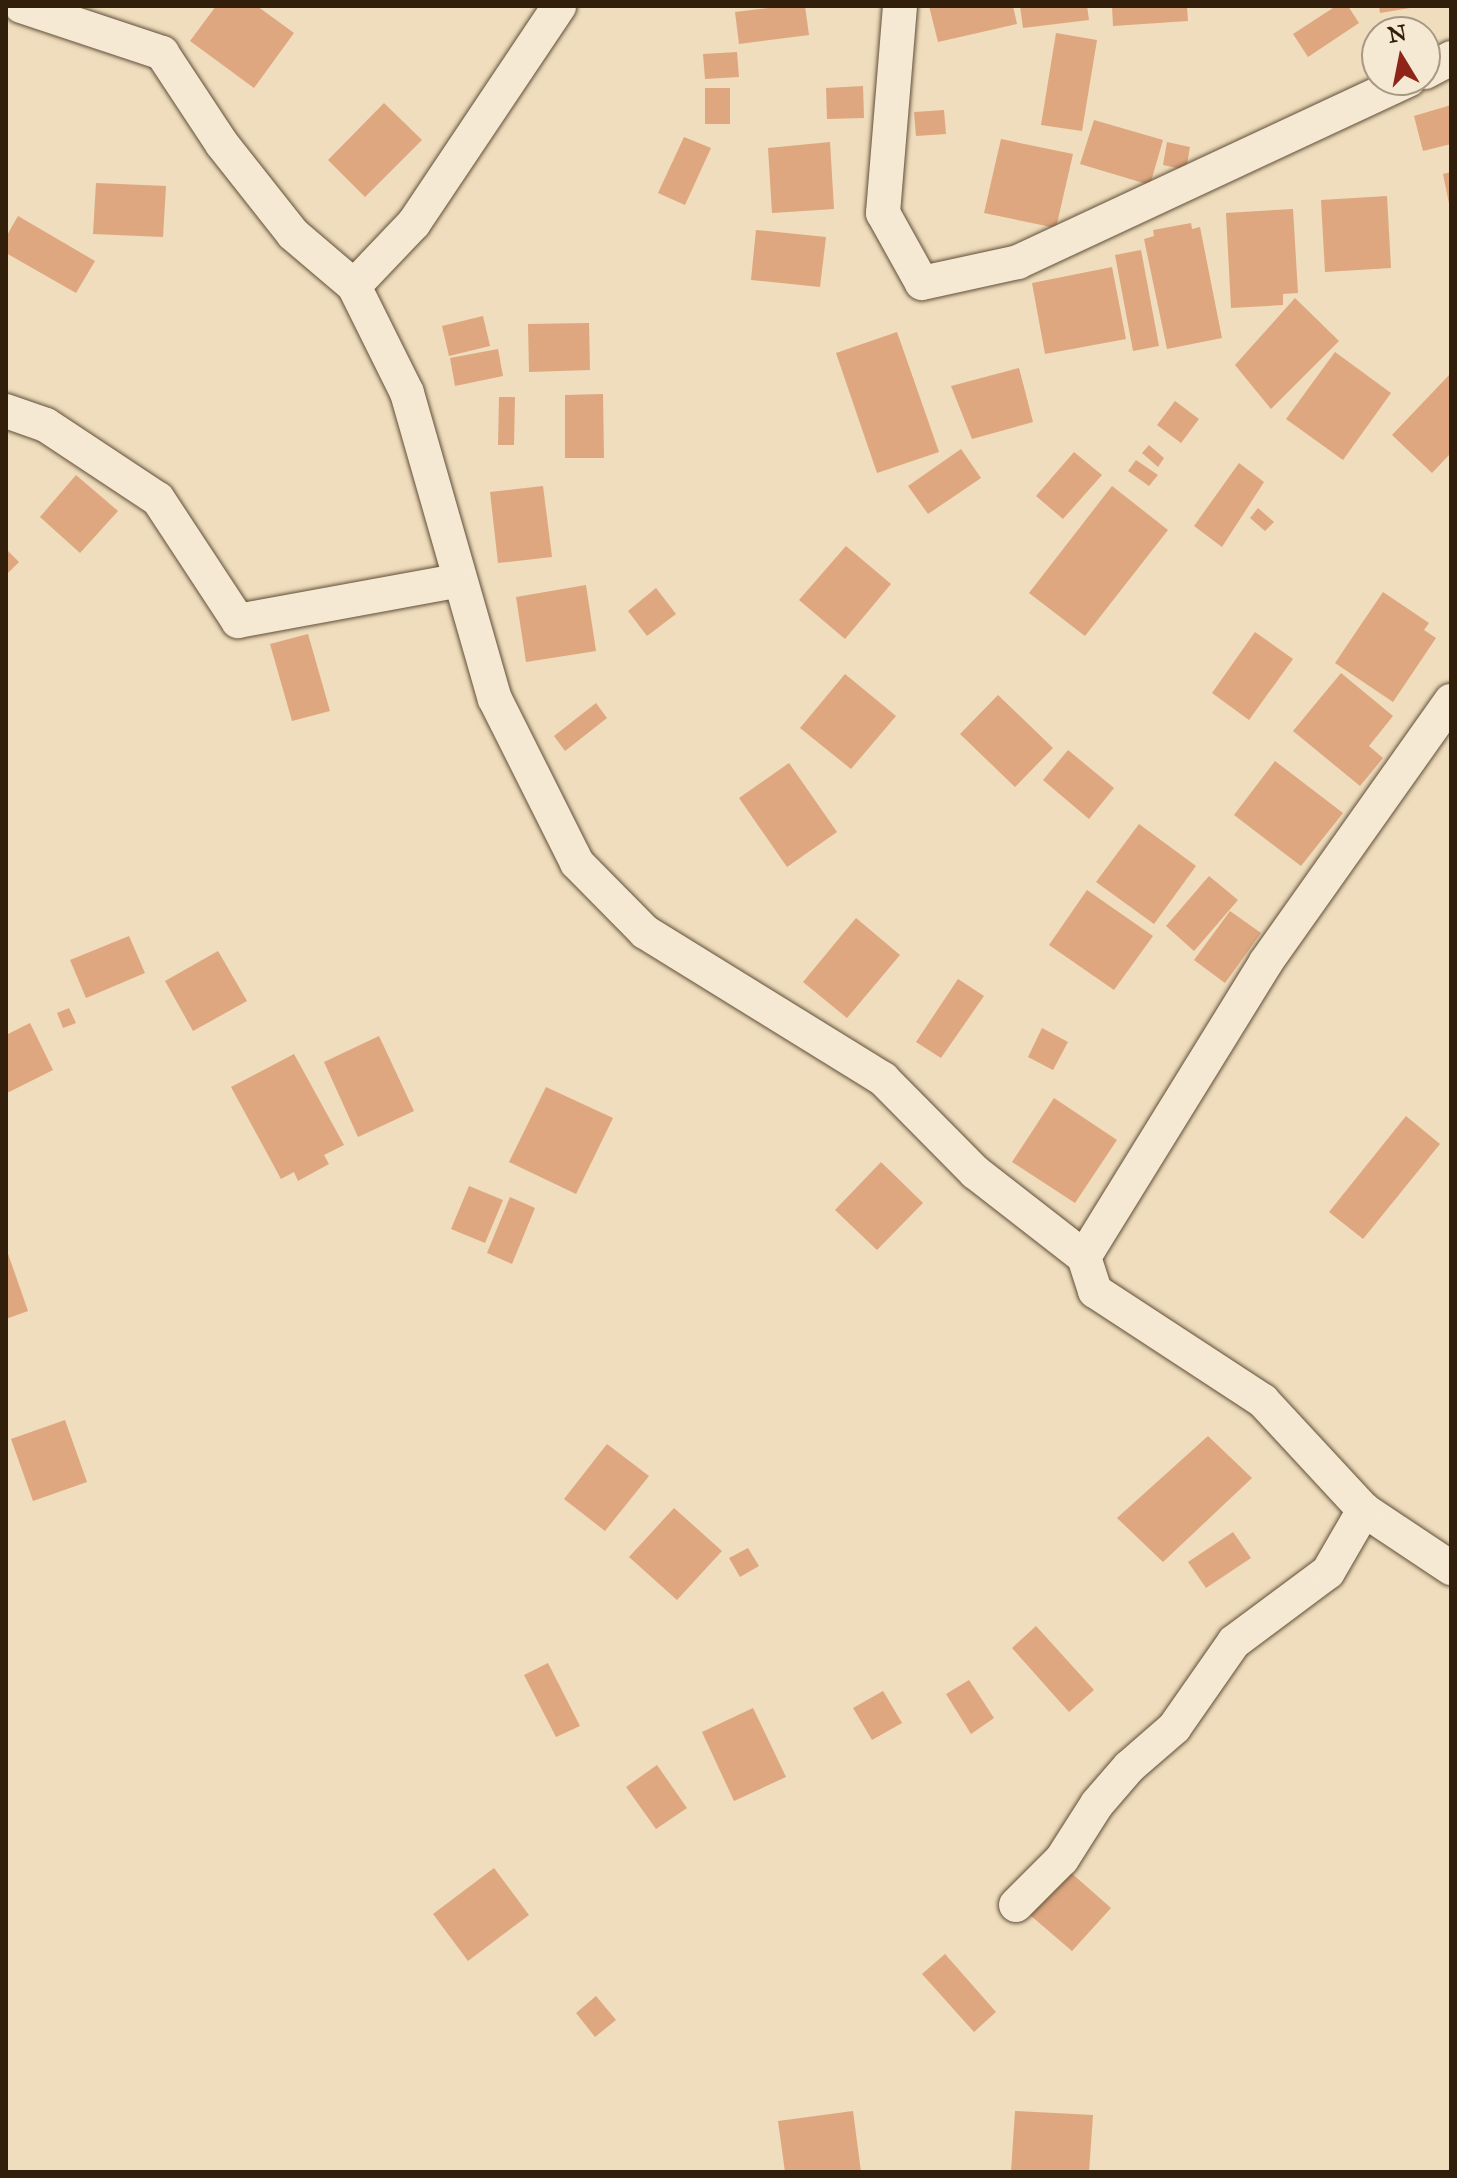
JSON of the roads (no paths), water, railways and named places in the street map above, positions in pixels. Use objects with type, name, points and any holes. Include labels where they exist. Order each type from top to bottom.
[{"type":"street","points":[[21,6],[162,53],[222,144],[293,234],[354,286],[407,393],[456,581],[495,699],[577,863],[645,932],[883,1079],[975,1172],[1084,1257],[1095,1291],[1263,1401],[1364,1510],[1451,1568]]},
{"type":"street","points":[[354,286],[414,223],[559,6]]},
{"type":"street","points":[[900,6],[883,213],[922,283],[1018,262],[1375,96]]},
{"type":"street","points":[[6,411],[46,425],[158,499],[238,621],[456,581]]},
{"type":"street","points":[[1084,1257],[1266,962],[1451,701]]},
{"type":"street","points":[[1016,1905],[1062,1859],[1097,1804],[1129,1767],[1174,1728],[1234,1642],[1328,1572],[1364,1510]]}]
